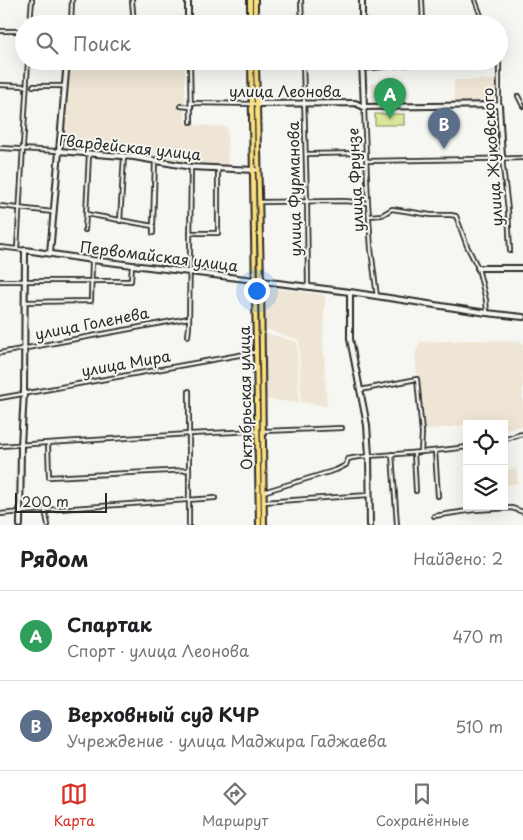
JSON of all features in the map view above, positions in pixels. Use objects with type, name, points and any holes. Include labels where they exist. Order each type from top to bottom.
[{"type":"main road","points":[[250,0],[250,15]]},
{"type":"main road","points":[[255,0],[255,15]]},
{"type":"main road","name":"Октябрьская улица","points":[[251,70],[256,352],[264,525]]},
{"type":"main road","name":"Октябрьская улица","points":[[256,70],[261,281],[259,525]]},
{"type":"street","points":[[31,15],[32,0]]},
{"type":"street","points":[[71,15],[72,0]]},
{"type":"street","points":[[132,0],[133,15]]},
{"type":"street","points":[[188,0],[188,15]]},
{"type":"street","points":[[301,0],[302,15]]},
{"type":"street","points":[[362,0],[362,15]]},
{"type":"street","points":[[422,0],[423,15]]},
{"type":"street","points":[[475,0],[481,15]]},
{"type":"street","points":[[0,31],[15,31]]},
{"type":"street","points":[[17,249],[27,70]]},
{"type":"street","points":[[50,253],[66,70]]},
{"type":"street","points":[[190,70],[191,122]]},
{"type":"street","name":"улица Фурманова","points":[[303,70],[308,287]]},
{"type":"street","name":"улица Фрунзе","points":[[362,70],[371,249],[377,297]]},
{"type":"street","name":"улица Жуковского","points":[[499,70],[502,158],[508,210],[510,251]]},
{"type":"street","points":[[0,85],[26,86]]},
{"type":"street","points":[[33,86],[65,86]]},
{"type":"street","points":[[518,96],[523,106]]},
{"type":"street","name":"улица Леонова","points":[[181,106],[355,103],[364,107],[499,105]]},
{"type":"street","name":"Гвардейская улица","points":[[0,148],[124,156],[191,167],[258,170]]},
{"type":"street","points":[[85,230],[89,153]]},
{"type":"street","points":[[306,154],[366,153]]},
{"type":"street","points":[[120,221],[124,156]]},
{"type":"street","points":[[366,160],[523,158]]},
{"type":"street","points":[[153,234],[155,160]]},
{"type":"street","points":[[188,336],[191,167]]},
{"type":"street","points":[[190,233],[218,233],[218,168]]},
{"type":"street","points":[[258,202],[344,201],[368,203]]},
{"type":"street","points":[[0,206],[53,212]]},
{"type":"street","points":[[369,216],[382,215],[392,209],[431,215],[456,216],[467,246],[478,268],[486,300],[487,313]]},
{"type":"street","points":[[86,214],[153,226]]},
{"type":"street","name":"Первомайская улица","points":[[0,247],[350,292],[523,317]]},
{"type":"street","points":[[20,525],[24,393],[25,250]]},
{"type":"street","points":[[24,302],[91,301],[92,260]]},
{"type":"street","points":[[0,281],[131,281],[132,265]]},
{"type":"street","points":[[478,268],[523,268]]},
{"type":"street","points":[[350,292],[350,339],[367,425],[370,525]]},
{"type":"street","name":"улица Голенева","points":[[0,352],[189,318]]},
{"type":"street","name":"улица Мира","points":[[0,398],[256,352]]},
{"type":"street","points":[[360,390],[417,380],[422,433],[421,452]]},
{"type":"street","points":[[189,391],[189,525]]},
{"type":"street","points":[[0,446],[189,434],[342,428]]},
{"type":"street","points":[[508,439],[523,434]]},
{"type":"street","points":[[48,444],[49,477],[189,470]]},
{"type":"street","points":[[263,492],[336,470],[346,465],[348,459],[463,448]]},
{"type":"street","points":[[435,451],[438,496]]},
{"type":"street","points":[[414,453],[416,491]]},
{"type":"street","points":[[392,454],[397,525]]},
{"type":"street","points":[[263,502],[369,495]]},
{"type":"street","points":[[0,514],[215,498]]},
{"type":"street","points":[[434,516],[474,510],[512,508],[523,512]]},
{"type":"street","points":[[45,510],[48,525]]},
{"type":"shaded area","points":[[70,70],[185,70],[185,124],[227,127],[228,165],[185,163],[144,155],[62,148]]},
{"type":"shaded area","points":[[454,80],[496,80],[497,102],[454,102]]},
{"type":"shaded area","points":[[404,82],[405,103],[372,103],[371,83]]},
{"type":"shaded area","points":[[265,287],[325,295],[323,342],[327,406],[301,402],[299,340],[265,329]]},
{"type":"shaded area","points":[[265,333],[297,342],[299,403],[266,399]]},
{"type":"shaded area","points":[[477,340],[523,342],[523,426],[508,428],[508,420],[463,420],[463,425],[423,431],[415,355],[420,342]]},
{"type":"shaded area","points":[[516,468],[518,483],[508,485],[508,469]]},
{"type":"green space","points":[[375,114],[404,114],[404,125],[375,125]]},
{"type":"place","name":"Спартак","points":[[390,119]]},
{"type":"place","name":"Верховный суд КЧР","points":[[444,149]]}]
